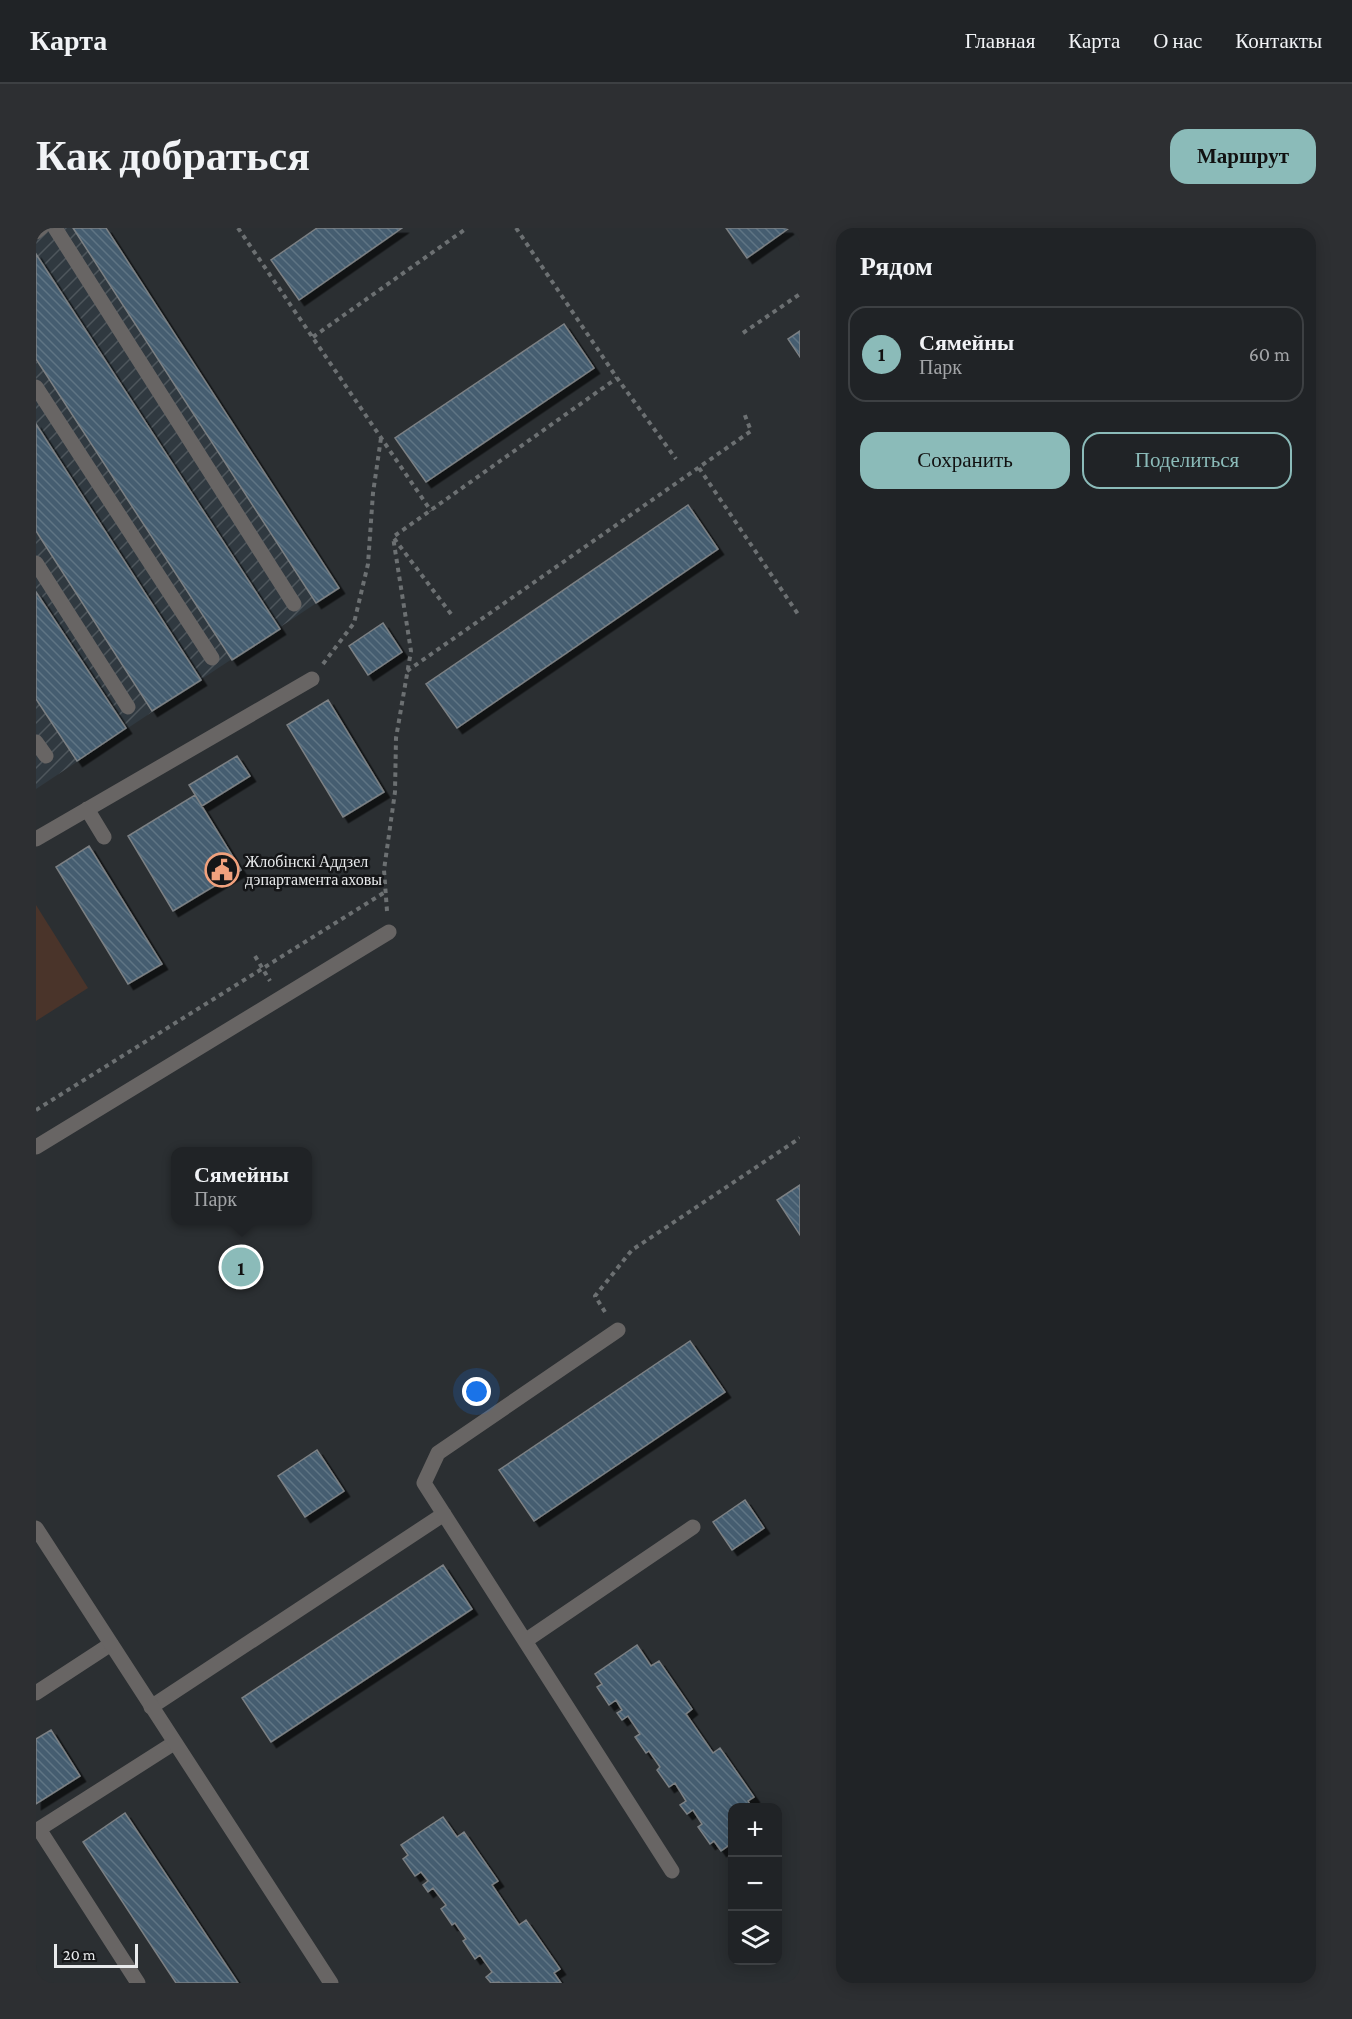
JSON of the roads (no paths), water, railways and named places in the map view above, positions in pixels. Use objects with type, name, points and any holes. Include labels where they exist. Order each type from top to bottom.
[{"type":"street","points":[[36,232],[41,228]]},
{"type":"street","points":[[54,228],[294,604]]},
{"type":"street","points":[[36,387],[212,658]]},
{"type":"street","points":[[36,563],[128,707]]},
{"type":"street","points":[[36,839],[312,679]]},
{"type":"street","points":[[36,742],[46,756]]},
{"type":"street","points":[[87,809],[104,837]]},
{"type":"street","points":[[36,1147],[389,932]]},
{"type":"street","points":[[618,1330],[438,1454],[424,1483],[672,1871]]},
{"type":"street","points":[[151,1707],[444,1514]]},
{"type":"street","points":[[525,1641],[693,1527]]},
{"type":"street","points":[[36,1528],[331,1983]]},
{"type":"street","points":[[36,1693],[111,1644]]},
{"type":"street","points":[[138,1983],[38,1830],[174,1743]]},
{"type":"place","name":"Жлобінскі Аддзел дэпартамента аховы","points":[[222,870]]},
{"type":"place","name":"Сямейны","points":[[241,1267]]}]
